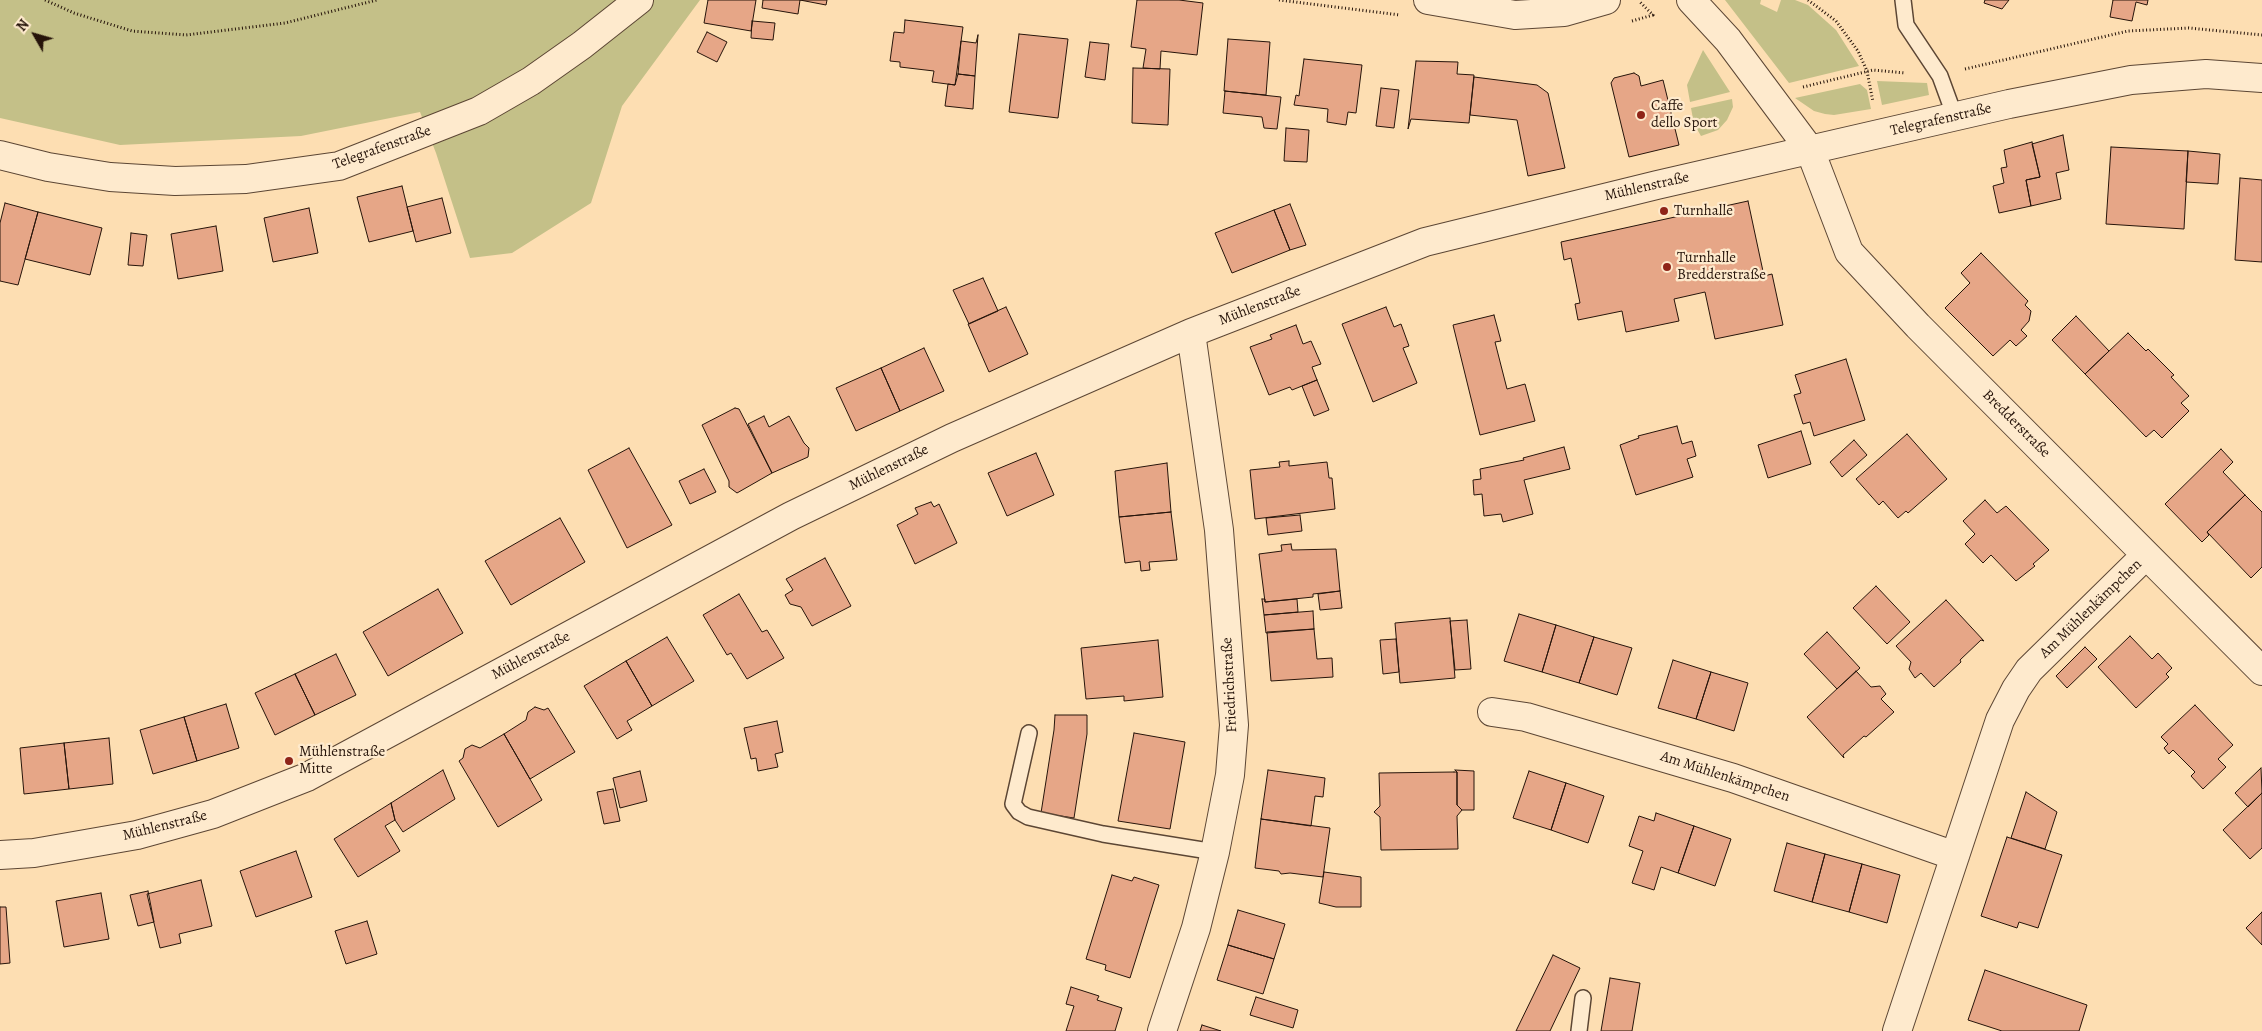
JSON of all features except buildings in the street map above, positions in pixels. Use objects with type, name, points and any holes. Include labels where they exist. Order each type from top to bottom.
[{"type":"street","name":"Telegrafenstraße","points":[[0,155],[48,167],[110,176],[175,181],[246,179],[338,166],[479,111],[532,82],[639,0]]},
{"type":"street","points":[[1428,0],[1515,15],[1564,12],[1606,0]]},
{"type":"street","points":[[1691,0],[1728,40],[1810,150]]},
{"type":"street","name":"Telegrafenstraße","points":[[1810,150],[2131,80],[2206,74],[2262,78]]},
{"type":"street","name":"Mühlenstraße","points":[[0,855],[34,853],[137,835],[213,814],[307,777],[791,516],[952,438],[1191,333],[1425,242],[1657,184],[1810,150]]},
{"type":"street","name":"Bredderstraße","points":[[1810,150],[1849,252],[1918,326],[2262,671]]},
{"type":"street","name":"Friedrichstraße","points":[[1162,1031],[1196,928],[1215,852],[1230,775],[1234,725],[1219,530],[1191,333]]},
{"type":"street","name":"Am Mühlenkämpchen","points":[[1897,1031],[1998,728],[2016,689],[2029,670],[2146,555]]},
{"type":"street","name":"Am Mühlenkämpchen","points":[[1492,712],[1526,717],[1733,778],[1955,856]]},
{"type":"lane","points":[[1903,0],[1906,25],[1940,76],[1955,117]]},
{"type":"lane","points":[[1030,733],[1013,804],[1019,812],[1028,817],[1103,834],[1215,852]]},
{"type":"lane","points":[[1579,1031],[1583,998]]},
{"type":"path","points":[[45,0],[74,13],[132,31],[186,35],[285,23],[377,0]]},
{"type":"path","points":[[1638,0],[1653,15]]},
{"type":"path","points":[[1808,0],[1836,21],[1858,51],[1867,71]]},
{"type":"path","points":[[1768,95],[1873,70],[1940,76],[2006,58],[2128,31],[2189,28],[2262,35]]},
{"type":"shaded area","points":[[0,0],[700,0],[622,106],[591,203],[512,253],[470,258],[436,153],[420,112],[301,136],[120,145],[0,118]]},
{"type":"shaded area","points":[[1725,0],[1761,0],[1760,4],[1777,12],[1781,0],[1795,0],[1808,5],[1836,30],[1859,66],[1789,83]]},
{"type":"shaded area","points":[[1703,50],[1730,92],[1690,102],[1687,85]]},
{"type":"shaded area","points":[[1877,81],[1927,83],[1929,95],[1882,105]]},
{"type":"shaded area","points":[[1860,84],[1867,90],[1871,109],[1834,115],[1825,114],[1814,111],[1795,98]]},
{"type":"shaded area","points":[[1732,99],[1733,107],[1727,120],[1718,130],[1701,136],[1694,124],[1691,108]]},
{"type":"place","name":"Caffe dello Sport","points":[[1641,115]]},
{"type":"place","name":"Turnhalle","points":[[1664,211]]},
{"type":"place","name":"Turnhalle Bredderstraße","points":[[1667,267]]},
{"type":"place","name":"Mühlenstraße Mitte","points":[[289,761]]}]
